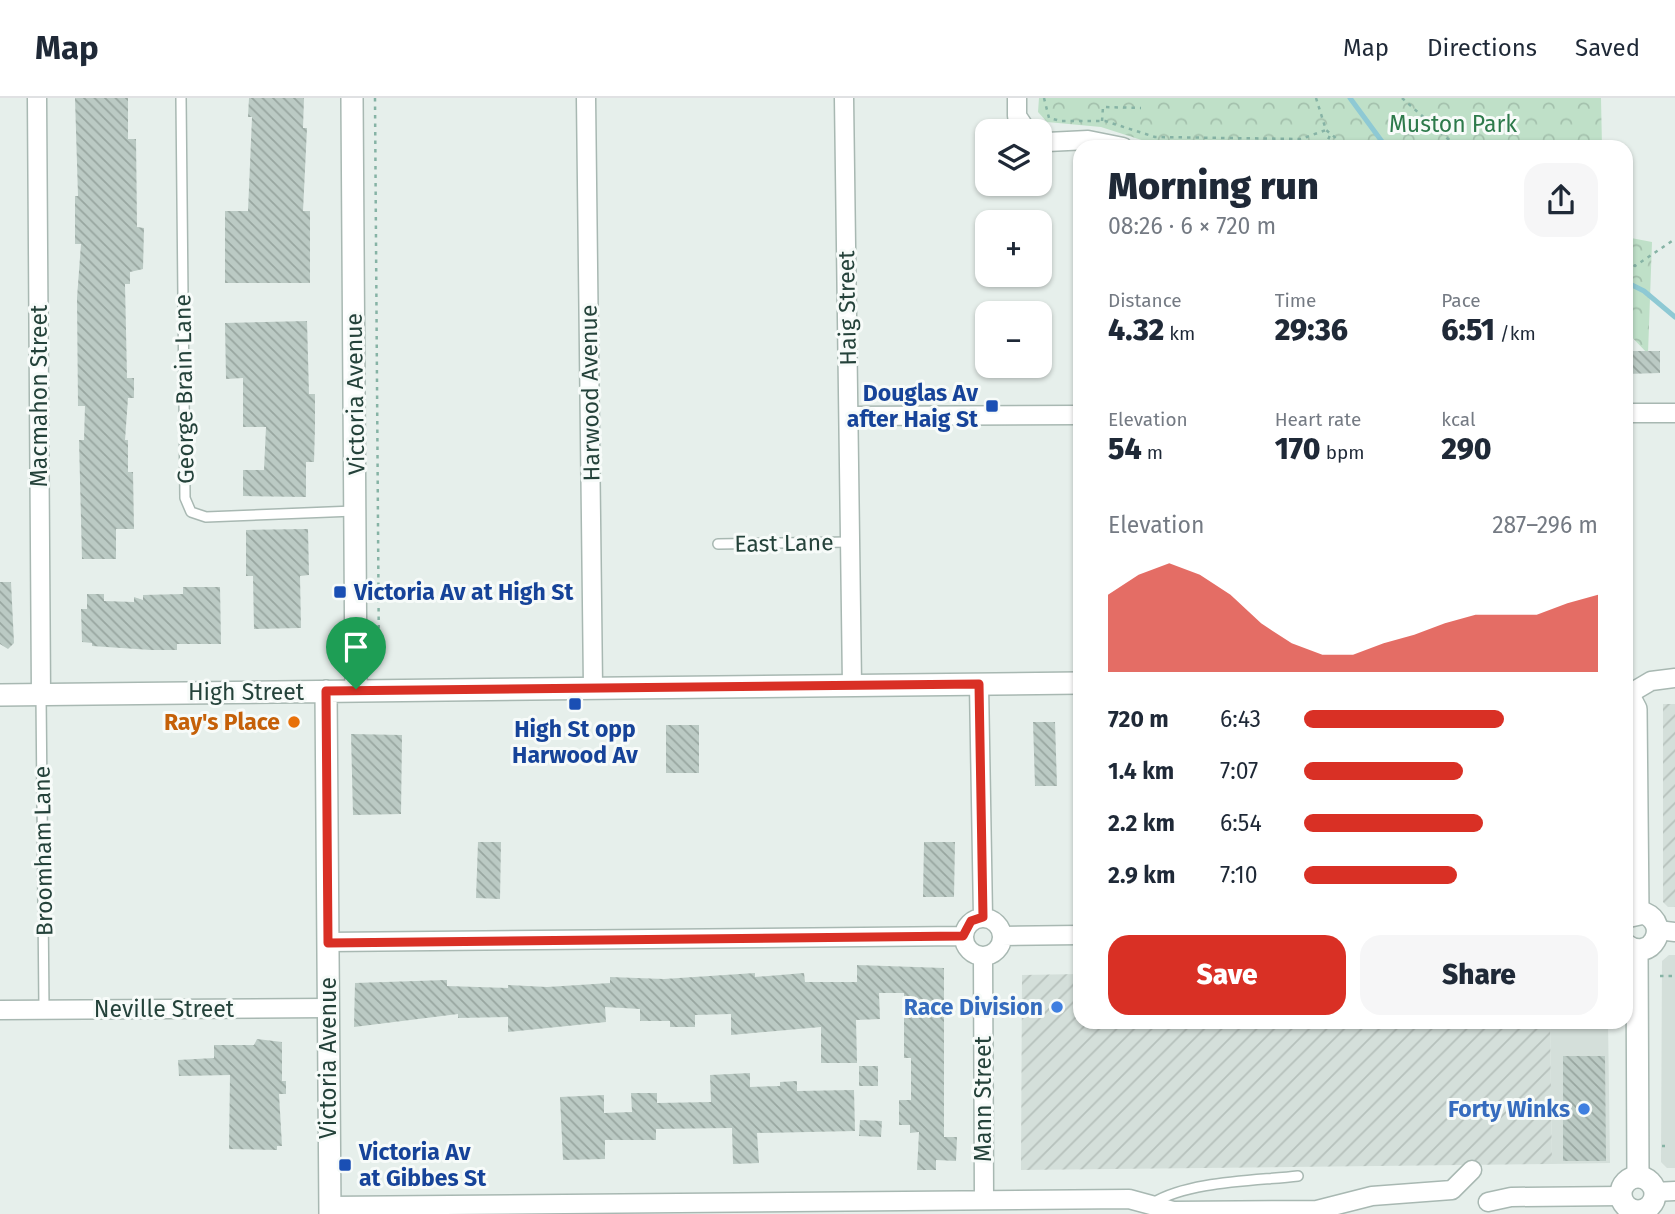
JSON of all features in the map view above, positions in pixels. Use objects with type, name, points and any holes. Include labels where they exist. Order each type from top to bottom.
[{"type":"street","name":"Macmahon Street","points":[[37,98],[41,694]]},
{"type":"street","name":"Victoria Avenue","points":[[352,98],[356,689]]},
{"type":"street","name":"Harwood Avenue","points":[[586,98],[593,687]]},
{"type":"street","name":"Haig Street","points":[[844,98],[852,685]]},
{"type":"street","points":[[1017,98],[1019,119]]},
{"type":"street","points":[[1052,142],[1073,141]]},
{"type":"street","points":[[1633,413],[1675,413]]},
{"type":"street","points":[[849,416],[1073,415]]},
{"type":"street","points":[[1633,690],[1651,681],[1675,678]]},
{"type":"street","name":"High Street","points":[[0,695],[1073,683]]},
{"type":"street","points":[[979,684],[983,917]]},
{"type":"street","name":"Victoria Avenue","points":[[326,691],[330,1210]]},
{"type":"street","points":[[1633,703],[1637,722],[1633,876]]},
{"type":"street","points":[[1633,915],[1649,915],[1666,931],[1652,945],[1633,948]]},
{"type":"street","points":[[983,917],[994,920],[1002,936],[995,952],[983,956],[967,948],[963,936],[971,921],[983,917]]},
{"type":"street","points":[[1002,936],[1073,935]]},
{"type":"street","points":[[328,943],[963,936]]},
{"type":"street","name":"Mann Street","points":[[983,956],[984,1200]]},
{"type":"street","name":"Neville Street","points":[[0,1010],[327,1008]]},
{"type":"street","points":[[1633,1013],[1638,1177]]},
{"type":"street","points":[[330,1210],[709,1208],[984,1200],[1039,1207],[1063,1207],[1129,1199],[1168,1212],[1317,1210],[1372,1196],[1452,1191],[1472,1170]]},
{"type":"street","points":[[1638,1177],[1665,1191],[1650,1206],[1639,1212],[1626,1206],[1621,1196],[1627,1181],[1638,1177]]},
{"type":"street","points":[[1488,1202],[1511,1197],[1621,1196]]},
{"type":"lane","name":"George Brain Lane","points":[[181,98],[185,499],[191,512],[206,517],[356,511]]},
{"type":"lane","name":"East Lane","points":[[718,544],[850,542]]},
{"type":"lane","name":"Broomham Lane","points":[[41,694],[44,1008]]},
{"type":"lane","points":[[1150,1205],[1164,1196],[1215,1185],[1298,1176]]},
{"type":"path","points":[[375,98],[379,666]]},
{"type":"path","points":[[1044,98],[1049,118],[1061,121],[1102,121],[1156,137],[1301,139],[1326,130]]},
{"type":"path","points":[[1316,98],[1326,130],[1337,140]]},
{"type":"path","points":[[1402,98],[1451,140]]},
{"type":"path","points":[[1102,121],[1103,107],[1141,108]]},
{"type":"path","points":[[1328,140],[1330,135]]},
{"type":"path","points":[[1633,266],[1635,267],[1675,239]]},
{"type":"path","points":[[1660,976],[1675,976]]},
{"type":"shaded area","points":[[1663,704],[1675,704],[1675,907],[1668,907],[1663,902]]},
{"type":"shaded area","points":[[1669,955],[1675,955],[1675,1168],[1667,1168],[1661,1162],[1662,961]]},
{"type":"shaded area","points":[[1073,974],[1073,1029],[1550,1029],[1552,1164],[1021,1170],[1022,975]]},
{"type":"shaded area","points":[[1550,1029],[1608,1029],[1610,1163],[1552,1164]]},
{"type":"green space","name":"Muston Park","points":[[1039,98],[1601,98],[1602,140],[1142,140],[1101,127],[1052,122],[1052,119],[1044,119],[1038,112]]},
{"type":"green space","points":[[1633,238],[1652,242],[1648,354],[1633,338]]},
{"type":"building","points":[[75,98],[128,98],[128,139],[136,139],[137,227],[144,228],[143,269],[130,272],[130,284],[125,284],[127,378],[134,378],[134,398],[128,398],[125,440],[128,440],[128,472],[133,472],[134,529],[116,529],[116,559],[82,559],[79,440],[84,440],[85,406],[78,406],[77,298],[81,244],[75,244],[75,196],[78,196]]},
{"type":"building","points":[[249,98],[304,98],[303,128],[307,128],[303,211],[310,211],[310,283],[225,283],[225,211],[248,211],[252,117],[248,117]]},
{"type":"building","points":[[307,321],[309,394],[315,394],[315,427],[314,462],[306,462],[306,497],[243,496],[243,470],[264,470],[266,427],[243,427],[243,378],[226,379],[225,323]]},
{"type":"building","points":[[1633,351],[1660,351],[1660,373],[1633,374]]},
{"type":"building","points":[[308,529],[309,575],[300,576],[301,628],[254,629],[253,576],[246,576],[246,530]]},
{"type":"building","points":[[0,582],[11,582],[14,643],[8,649],[0,644]]},
{"type":"building","points":[[183,587],[220,587],[221,644],[177,644],[177,650],[151,650],[92,646],[92,643],[82,642],[81,609],[87,609],[87,594],[104,594],[104,601],[134,602],[134,597],[143,600],[143,595],[183,594]]},
{"type":"building","points":[[1033,722],[1055,722],[1057,786],[1035,786]]},
{"type":"building","points":[[666,725],[699,725],[699,773],[666,773]]},
{"type":"building","points":[[351,734],[402,735],[401,814],[353,815]]},
{"type":"building","points":[[478,842],[501,842],[500,899],[476,898]]},
{"type":"building","points":[[924,842],[955,842],[954,897],[923,897]]},
{"type":"building","points":[[857,965],[944,968],[944,1137],[957,1137],[956,1161],[936,1160],[936,1170],[917,1170],[919,1132],[910,1133],[910,1125],[899,1125],[899,1100],[911,1100],[911,1058],[904,1058],[904,993],[879,993],[880,1019],[856,1020],[857,1063],[821,1063],[821,1027],[731,1035],[731,1014],[695,1015],[695,1027],[670,1027],[670,1021],[640,1021],[640,1009],[605,1007],[606,1022],[508,1032],[508,1017],[458,1018],[458,1014],[354,1027],[355,983],[447,980],[447,986],[508,988],[508,985],[547,987],[610,983],[610,977],[664,979],[755,973],[755,977],[804,973],[805,982],[857,982]]},
{"type":"building","points":[[257,1039],[282,1042],[282,1081],[286,1081],[286,1094],[279,1094],[282,1146],[277,1146],[277,1150],[229,1149],[230,1075],[179,1076],[178,1060],[214,1058],[214,1045],[254,1045]]},
{"type":"building","name":"Forty Winks","points":[[1563,1056],[1605,1056],[1606,1161],[1563,1161]]},
{"type":"building","points":[[859,1066],[878,1066],[878,1086],[859,1086]]},
{"type":"building","points":[[750,1073],[750,1087],[780,1086],[780,1082],[797,1081],[797,1091],[854,1090],[855,1131],[757,1133],[759,1163],[733,1164],[732,1128],[656,1129],[656,1140],[605,1140],[605,1159],[563,1160],[560,1097],[604,1095],[604,1113],[632,1112],[631,1093],[657,1093],[657,1103],[711,1102],[710,1075]]},
{"type":"building","points":[[860,1120],[882,1121],[881,1137],[859,1136]]},
{"type":"waterway","points":[[1350,98],[1381,140]]},
{"type":"waterway","points":[[1633,286],[1644,291],[1675,317]]},
{"type":"place","name":"Douglas Av after Haig St","points":[[992,406]]},
{"type":"place","name":"Victoria Av at High St","points":[[340,592]]},
{"type":"place","name":"High St opp Harwood Av","points":[[575,704]]},
{"type":"place","name":"Ray's Place","points":[[294,722]]},
{"type":"place","name":"Race Division","points":[[1057,1007]]},
{"type":"place","name":"Forty Winks","points":[[1584,1109]]},
{"type":"place","name":"Victoria Av at Gibbes St","points":[[345,1165]]},
{"type":"route","points":[[979,684],[983,917],[971,921],[963,936],[328,943],[326,691],[356,689],[979,684]]}]
